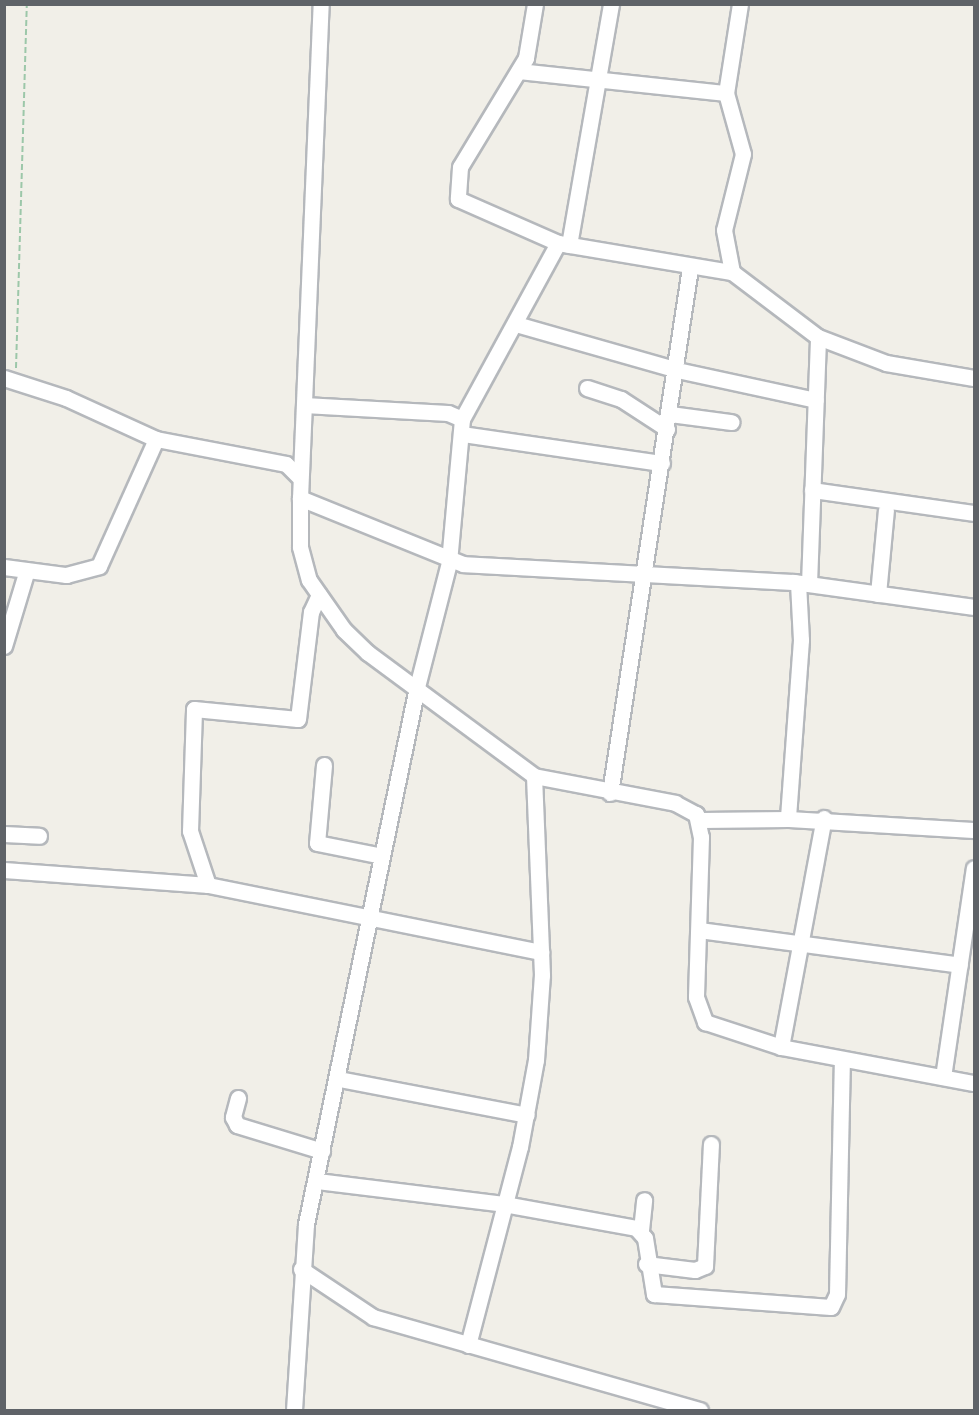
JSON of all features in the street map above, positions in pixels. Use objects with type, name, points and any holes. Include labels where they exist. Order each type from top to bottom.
[{"type":"street","points":[[321,4],[304,405],[298,476],[303,563],[319,595],[355,641],[534,776],[610,793],[688,806],[701,820],[696,997],[701,1017],[726,1033],[781,1047],[975,1083]]},
{"type":"street","points":[[535,4],[528,54],[460,167],[456,192],[460,202],[563,244],[690,268],[732,272],[818,337],[886,363],[975,378]]},
{"type":"street","points":[[294,1410],[301,1269],[316,1181],[339,1079],[417,687],[449,562],[462,426],[516,324],[563,244],[611,4]]},
{"type":"street","points":[[732,272],[724,230],[743,154],[726,93],[740,4]]},
{"type":"street","points":[[519,71],[726,93]]},
{"type":"street","points":[[610,793],[669,422],[690,268]]},
{"type":"street","points":[[516,324],[676,370],[816,400]]},
{"type":"street","points":[[788,819],[803,584],[812,490],[818,337]]},
{"type":"street","points":[[10,379],[156,439],[286,464],[298,476]]},
{"type":"street","points":[[587,388],[621,399],[669,422],[731,422]]},
{"type":"street","points":[[304,405],[448,412],[462,426],[662,463]]},
{"type":"street","points":[[4,567],[79,574],[99,566],[156,439]]},
{"type":"street","points":[[286,464],[300,454]]},
{"type":"street","points":[[812,490],[975,513]]},
{"type":"street","points":[[300,498],[449,562],[803,584],[975,607]]},
{"type":"street","points":[[878,594],[886,510]]},
{"type":"street","points":[[4,646],[27,570]]},
{"type":"street","points":[[208,885],[190,831],[194,709],[298,719],[311,612],[319,595]]},
{"type":"street","points":[[324,765],[316,843],[382,856]]},
{"type":"street","points":[[468,1345],[527,1115],[536,1060],[541,952],[534,776]]},
{"type":"street","points":[[701,820],[824,819],[975,830]]},
{"type":"street","points":[[781,1047],[824,819]]},
{"type":"street","points":[[4,834],[39,836]]},
{"type":"street","points":[[943,1077],[975,868]]},
{"type":"street","points":[[4,870],[208,885],[541,952]]},
{"type":"street","points":[[699,930],[800,941],[960,965]]},
{"type":"street","points":[[644,1200],[641,1230],[649,1289],[659,1295],[825,1308],[834,1304],[842,1060]]},
{"type":"street","points":[[339,1079],[527,1115]]},
{"type":"street","points":[[238,1098],[232,1117],[237,1125],[322,1151]]},
{"type":"street","points":[[646,1264],[695,1270],[705,1266],[711,1144]]},
{"type":"street","points":[[316,1181],[504,1204],[641,1230]]},
{"type":"street","points":[[301,1269],[373,1317],[700,1410]]},
{"type":"path","points":[[10,379],[27,4]]}]
